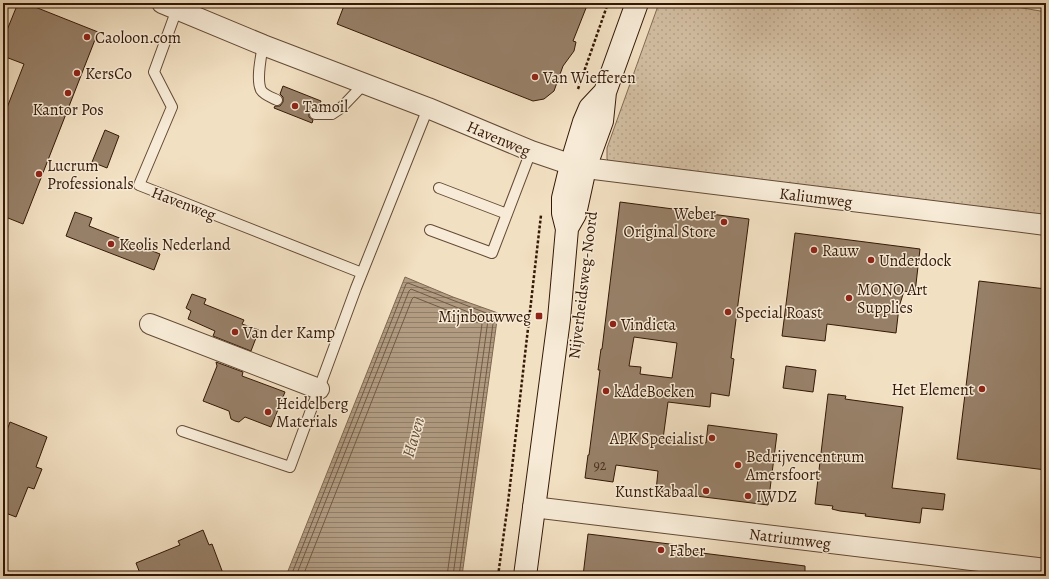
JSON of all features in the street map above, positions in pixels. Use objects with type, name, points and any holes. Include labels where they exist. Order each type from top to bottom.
[{"type":"street","name":"Nijverheidsweg-Noord","points":[[525,576],[559,319],[567,229],[562,213],[563,198],[578,167],[584,122],[590,108],[605,92],[637,3]]},
{"type":"street","name":"Havenweg","points":[[169,6],[263,45],[428,108],[530,152],[578,167]]},
{"type":"street","name":"Kaliumweg","points":[[578,167],[1046,225]]},
{"type":"street","points":[[150,324],[319,389]]},
{"type":"street","name":"Natriumweg","points":[[533,507],[1046,569]]},
{"type":"lane","name":"Havenweg","points":[[169,6],[154,72],[172,107],[139,185],[362,273]]},
{"type":"lane","points":[[263,45],[259,68],[261,90],[265,94],[278,100]]},
{"type":"lane","points":[[315,114],[332,114],[341,108],[364,84]]},
{"type":"lane","points":[[182,431],[290,467],[362,273],[428,108]]},
{"type":"lane","points":[[430,230],[492,253],[530,152]]},
{"type":"lane","points":[[439,188],[507,214]]},
{"type":"shaded area","points":[[659,3],[994,3],[1046,12],[1046,219],[615,167],[607,159],[607,148]]},
{"type":"water","name":"Haven","points":[[405,277],[453,297],[498,313],[462,576],[286,576]]},
{"type":"building","points":[[18,3],[25,3],[98,32],[23,224],[3,216],[3,118],[24,64],[3,56],[3,40]]},
{"type":"building","points":[[345,3],[588,3],[573,41],[576,42],[574,51],[563,66],[554,91],[544,99],[533,101],[337,24]]},
{"type":"building","points":[[283,86],[321,101],[318,108],[312,108],[309,111],[309,117],[313,120],[312,123],[274,108],[275,106],[280,106],[283,102],[283,97],[280,94]]},
{"type":"building","points":[[105,130],[119,136],[107,168],[92,162]]},
{"type":"building","points":[[620,202],[749,219],[731,358],[734,359],[729,396],[711,393],[710,407],[668,402],[663,439],[706,443],[708,425],[777,434],[768,505],[656,491],[658,471],[616,465],[613,482],[585,478],[600,370],[598,370],[602,349]],"holes":[[[634,337],[677,343],[672,378],[640,374],[641,367],[629,366]]]},
{"type":"building","points":[[75,212],[92,218],[89,226],[160,254],[154,270],[66,236]]},
{"type":"building","points":[[795,233],[920,249],[915,293],[904,291],[899,307],[896,333],[827,324],[825,341],[782,336]]},
{"type":"building","points":[[979,281],[1046,289],[1046,470],[957,459]]},
{"type":"building","points":[[192,294],[206,299],[204,304],[244,320],[242,324],[259,330],[251,351],[213,336],[215,331],[188,319],[191,311],[186,308]]},
{"type":"building","points":[[216,362],[243,372],[242,376],[285,392],[271,427],[245,417],[239,422],[235,421],[231,419],[229,411],[203,401],[217,366]]},
{"type":"building","points":[[786,366],[816,370],[813,392],[783,388]]},
{"type":"building","points":[[828,394],[846,396],[845,399],[903,407],[892,488],[945,494],[943,510],[922,508],[920,523],[865,516],[866,514],[832,509],[833,506],[815,504]]},
{"type":"building","points":[[10,422],[47,437],[36,467],[42,469],[34,489],[28,487],[16,517],[3,512],[3,441]]},
{"type":"building","points":[[203,530],[209,545],[212,544],[224,576],[141,576],[136,563],[180,545],[178,541]]},
{"type":"building","points":[[588,534],[686,546],[686,551],[805,566],[805,576],[583,576]]},
{"type":"place","name":"Caoloon.com","points":[[87,37]]},
{"type":"place","name":"KersCo","points":[[77,73]]},
{"type":"place","name":"Van Wiefferen","points":[[535,77]]},
{"type":"place","name":"Kantor Pos","points":[[68,93]]},
{"type":"place","name":"Tamoil","points":[[295,106]]},
{"type":"place","name":"Lucrum Professionals","points":[[39,174]]},
{"type":"place","name":"Weber Original Store","points":[[724,222]]},
{"type":"place","name":"Keolis Nederland","points":[[111,244]]},
{"type":"place","name":"Rauw","points":[[814,250]]},
{"type":"place","name":"Underdock","points":[[871,260]]},
{"type":"place","name":"MONO Art Supplies","points":[[849,298]]},
{"type":"place","name":"Special Roast","points":[[728,312]]},
{"type":"place","name":"Mijnbouwweg","points":[[539,316]]},
{"type":"place","name":"Vindicta","points":[[613,324]]},
{"type":"place","name":"Van der Kamp","points":[[235,332]]},
{"type":"place","name":"Het Element","points":[[982,389]]},
{"type":"place","name":"kAdeBoeken","points":[[606,391]]},
{"type":"place","name":"Heidelberg Materials","points":[[268,412]]},
{"type":"place","name":"APK Specialist","points":[[712,438]]},
{"type":"place","name":"Bedrijvencentrum Amersfoort","points":[[738,465]]},
{"type":"place","name":"KunstKabaal","points":[[706,491]]},
{"type":"place","name":"IWDZ","points":[[748,496]]},
{"type":"place","name":"Faber","points":[[661,550]]}]
